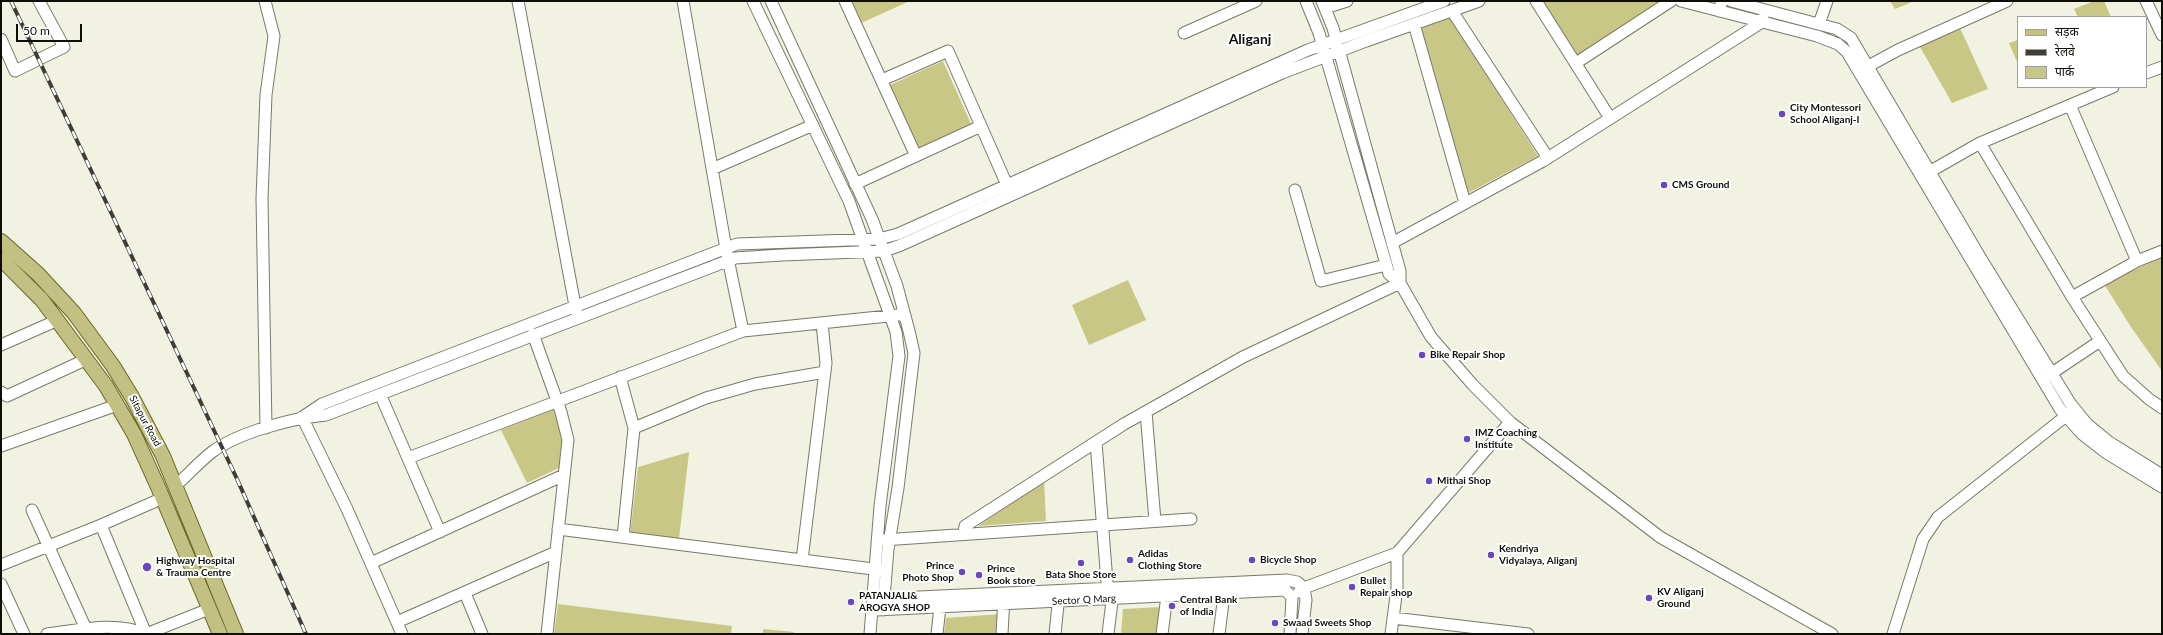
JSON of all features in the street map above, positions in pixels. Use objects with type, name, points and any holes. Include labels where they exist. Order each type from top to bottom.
[{"type":"main road","name":"Sitapur Road","points":[[1,241],[38,274],[74,313],[113,366],[149,427],[176,486],[236,634]]},
{"type":"main road","name":"Sitapur Road","points":[[1,259],[42,300],[87,359],[117,404],[134,434],[163,498],[220,634]]},
{"type":"street","points":[[1,39],[15,71],[64,47],[39,1]]},
{"type":"street","points":[[265,1],[274,36],[266,95],[262,198],[266,428]]},
{"type":"street","points":[[518,1],[576,305],[577,318]]},
{"type":"street","points":[[683,1],[726,249],[743,331]]},
{"type":"street","points":[[753,1],[849,201],[896,332],[899,356],[880,506],[878,540],[881,570]]},
{"type":"street","points":[[771,1],[856,184],[884,251],[905,314],[914,354],[898,488],[889,540],[881,570],[878,610],[870,634]]},
{"type":"street","points":[[845,1],[916,156]]},
{"type":"street","points":[[1184,34],[1234,6],[1256,1]]},
{"type":"street","points":[[1306,1],[1326,56],[1389,274],[1400,283],[1431,338],[1473,385],[1510,422],[1660,537],[1832,634]]},
{"type":"street","points":[[1347,1],[1323,5],[1336,40],[1400,271],[1400,283]]},
{"type":"street","points":[[176,486],[212,452],[242,437],[302,417],[326,414],[735,258],[782,254],[884,251],[1322,45],[1444,1]]},
{"type":"street","points":[[302,417],[322,404],[737,244],[863,240],[879,239],[898,234],[1007,185],[1282,73],[1479,1]]},
{"type":"street","points":[[1536,1],[1610,118]]},
{"type":"street","points":[[1576,63],[1671,1]]},
{"type":"street","points":[[1681,1],[1721,6],[1762,22],[1818,36],[1838,44],[1863,69]]},
{"type":"street","points":[[1732,1],[1837,29],[1851,38],[1863,69],[2082,434],[2105,452],[2162,487]]},
{"type":"street","points":[[1819,24],[1827,1]]},
{"type":"street","points":[[1863,69],[1898,50],[2007,1]]},
{"type":"street","points":[[2146,1],[2162,35]]},
{"type":"street","points":[[1392,243],[1548,158],[1762,22],[1765,10]]},
{"type":"street","points":[[1452,11],[1548,158]]},
{"type":"street","points":[[1414,24],[1465,203]]},
{"type":"street","points":[[882,80],[948,51],[1007,185]]},
{"type":"street","points":[[2147,73],[2162,67]]},
{"type":"street","points":[[1926,174],[1980,143],[2111,88]]},
{"type":"street","points":[[2070,105],[2137,261]]},
{"type":"street","points":[[712,169],[813,125]]},
{"type":"street","points":[[856,184],[980,126]]},
{"type":"street","points":[[1980,143],[2072,297],[2123,376],[2149,399],[2162,408]]},
{"type":"street","points":[[1295,190],[1320,281],[1386,265]]},
{"type":"street","points":[[2072,297],[2137,261],[2162,251]]},
{"type":"street","points":[[964,534],[965,526],[1096,442],[1146,412],[1243,357],[1400,283]]},
{"type":"street","points":[[408,458],[557,400],[743,331],[905,314]]},
{"type":"street","points":[[1,345],[58,320]]},
{"type":"street","points":[[802,560],[826,363],[822,323]]},
{"type":"street","points":[[533,334],[557,400],[568,440],[546,634]]},
{"type":"street","points":[[2047,376],[2100,341]]},
{"type":"street","points":[[1,392],[7,396],[87,359]]},
{"type":"street","points":[[634,428],[706,398],[755,384],[825,372]]},
{"type":"street","points":[[620,377],[634,428],[623,537]]},
{"type":"street","points":[[380,394],[440,532]]},
{"type":"street","points":[[1,446],[117,404]]},
{"type":"street","points":[[1146,412],[1155,521]]},
{"type":"street","points":[[2070,412],[2109,442],[2162,475]]},
{"type":"street","points":[[1893,634],[1923,539],[1938,517],[2070,412]]},
{"type":"street","points":[[302,417],[371,563],[402,634]]},
{"type":"street","points":[[1290,634],[1292,598],[1304,588],[1397,553],[1510,422]]},
{"type":"street","points":[[1096,442],[1103,525],[1111,593],[1108,634]]},
{"type":"street","points":[[371,563],[564,475]]},
{"type":"street","points":[[1,565],[101,525],[163,498]]},
{"type":"street","points":[[32,510],[47,546],[86,629]]},
{"type":"street","points":[[878,540],[1191,519]]},
{"type":"street","points":[[101,525],[146,634]]},
{"type":"street","points":[[558,529],[881,570]]},
{"type":"street","points":[[397,622],[556,552]]},
{"type":"street","points":[[1391,634],[1397,588],[1397,553]]},
{"type":"street","points":[[878,598],[1004,598],[1059,596],[1225,588],[1287,580],[1297,582],[1304,588],[1306,600],[1302,634]]},
{"type":"street","points":[[1,584],[24,634]]},
{"type":"street","points":[[1219,634],[1225,588]]},
{"type":"street","name":"Sector Q Marg","points":[[1111,593],[1167,596],[1225,588],[1285,590],[1292,598]]},
{"type":"street","points":[[465,593],[482,634]]},
{"type":"street","points":[[1055,634],[1059,596]]},
{"type":"street","points":[[1162,634],[1167,596]]},
{"type":"street","points":[[878,610],[940,607],[1004,598]]},
{"type":"street","points":[[1002,634],[1004,598]]},
{"type":"street","points":[[937,634],[940,607]]},
{"type":"street","points":[[47,634],[86,629],[132,628],[146,634],[209,609]]},
{"type":"street","points":[[1393,618],[1493,632],[1528,634]]},
{"type":"green space","points":[[852,1],[910,1],[861,23]]},
{"type":"green space","points":[[1543,1],[1657,1],[1663,2],[1577,55]]},
{"type":"green space","points":[[1890,1],[1909,1],[1910,3],[1895,9]]},
{"type":"green space","points":[[2094,1],[2104,1],[2111,16],[2078,16],[2074,9]]},
{"type":"green space","points":[[1450,18],[1538,156],[1468,193],[1421,28]]},
{"type":"green space","points":[[1960,28],[1988,89],[1952,103],[1920,47]]},
{"type":"green space","points":[[2017,40],[2017,62],[2009,43]]},
{"type":"green space","points":[[943,61],[971,124],[918,148],[890,85]]},
{"type":"green space","points":[[2162,257],[2162,371],[2131,327],[2104,284]]},
{"type":"green space","points":[[1128,280],[1146,320],[1089,345],[1072,305]]},
{"type":"green space","points":[[554,409],[562,439],[559,468],[527,483],[501,430]]},
{"type":"green space","points":[[689,452],[679,539],[630,534],[638,467]]},
{"type":"green space","points":[[1044,481],[1046,521],[978,526]]},
{"type":"green space","points":[[558,604],[732,626],[731,634],[554,634]]},
{"type":"green space","points":[[1161,607],[1158,634],[1121,634],[1123,609]]},
{"type":"green space","points":[[1001,614],[999,634],[944,634],[946,618]]},
{"type":"green space","points":[[763,629],[794,632],[794,634],[763,634]]},
{"type":"railway","points":[[11,1],[237,479],[306,634]]},
{"type":"place","name":"City Montessori School Aliganj-I","points":[[1782,114]]},
{"type":"place","name":"CMS Ground","points":[[1664,185]]},
{"type":"place","name":"Bike Repair Shop","points":[[1422,355]]},
{"type":"place","name":"IMZ Coaching Institute","points":[[1467,439]]},
{"type":"place","name":"Mithai Shop","points":[[1429,481]]},
{"type":"place","name":"Kendriya Vidyalaya, Aliganj","points":[[1491,555]]},
{"type":"place","name":"Adidas Clothing Store","points":[[1130,560]]},
{"type":"place","name":"Bicycle Shop","points":[[1252,560]]},
{"type":"place","name":"Bata Shoe Store","points":[[1081,563]]},
{"type":"place","name":"Highway Hospital & Trauma Centre","points":[[147,567]]},
{"type":"place","name":"Prince Photo Shop","points":[[962,572]]},
{"type":"place","name":"Prince Book store","points":[[979,575]]},
{"type":"place","name":"Bullet Repair shop","points":[[1352,587]]},
{"type":"place","name":"KV Aliganj Ground","points":[[1649,598]]},
{"type":"place","name":"PATANJALI& AROGYA SHOP","points":[[851,602]]},
{"type":"place","name":"Central Bank of India","points":[[1172,606]]},
{"type":"place","name":"Swaad Sweets Shop","points":[[1275,623]]},
{"type":"district","name":"Aliganj","points":[[1250,39]]}]
